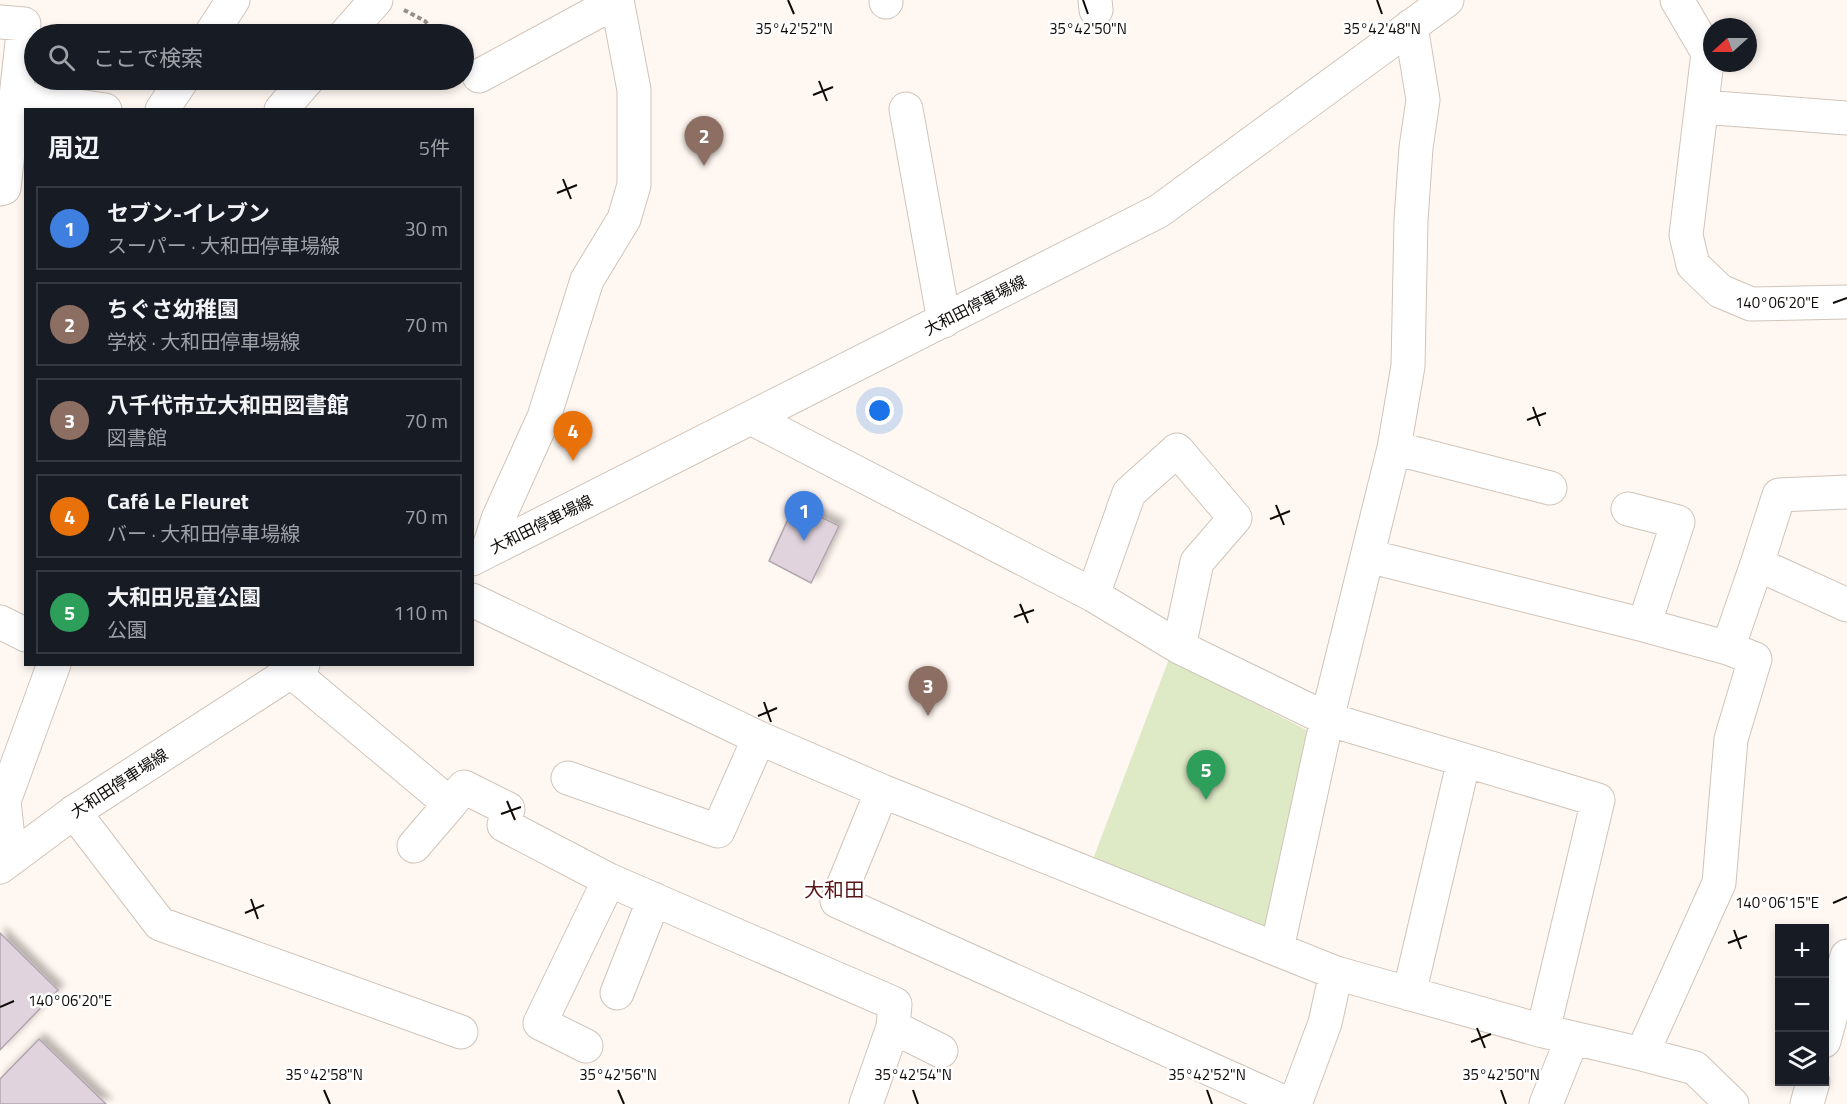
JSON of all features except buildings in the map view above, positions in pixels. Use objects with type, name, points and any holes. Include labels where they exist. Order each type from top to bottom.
[{"type":"street","points":[[217,24],[233,0]]},
{"type":"street","points":[[479,76],[617,0],[634,90],[634,185],[624,219],[587,280],[544,417],[480,555]]},
{"type":"street","name":"大和田停車場線","points":[[480,555],[753,419],[1159,211],[1447,0]]},
{"type":"street","points":[[1677,0],[1708,54],[1686,235],[1693,265],[1720,291],[1751,304],[1847,302]]},
{"type":"street","points":[[359,24],[385,3]]},
{"type":"street","points":[[0,22],[24,24],[16,97],[5,136],[4,188],[0,189]]},
{"type":"street","points":[[1277,949],[1327,719],[1394,448],[1408,366],[1412,208],[1416,148],[1423,100],[1411,26]]},
{"type":"street","points":[[163,108],[175,90]]},
{"type":"street","points":[[283,108],[298,90]]},
{"type":"street","points":[[16,97],[91,108]]},
{"type":"street","points":[[1702,107],[1847,118]]},
{"type":"street","points":[[906,109],[944,321]]},
{"type":"street","points":[[753,419],[1093,595],[1179,647],[1327,719],[1598,800],[1546,1104]]},
{"type":"street","points":[[1394,448],[1550,488]]},
{"type":"street","points":[[1093,595],[1129,493],[1177,450],[1235,518],[1197,562],[1179,647]]},
{"type":"street","points":[[1728,648],[1779,495],[1847,492]]},
{"type":"street","points":[[1628,509],[1678,522],[1644,625]]},
{"type":"street","points":[[1368,556],[1644,625],[1728,648],[1755,659],[1731,739],[1719,883],[1642,1054]]},
{"type":"street","points":[[1757,564],[1847,605]]},
{"type":"street","points":[[474,601],[759,738],[882,791],[1336,973],[1557,1035],[1695,1068],[1732,1104]]},
{"type":"street","points":[[0,622],[24,634]]},
{"type":"street","points":[[5,862],[4,801],[53,666]]},
{"type":"street","points":[[297,668],[450,804]]},
{"type":"street","name":"大和田停車場線","points":[[5,862],[74,812],[297,668]]},
{"type":"street","points":[[568,778],[718,831],[759,738]]},
{"type":"street","points":[[1409,994],[1464,760]]},
{"type":"street","points":[[414,846],[464,787],[508,810],[504,825],[609,880],[895,1004],[892,1027],[866,1104]]},
{"type":"street","points":[[882,791],[837,901],[1288,1104]]},
{"type":"street","points":[[74,812],[160,924],[461,1032]]},
{"type":"street","points":[[586,1046],[540,1023],[609,880]]},
{"type":"street","points":[[616,993],[654,899]]},
{"type":"street","points":[[1295,1104],[1325,1023],[1336,973]]},
{"type":"street","points":[[1827,1032],[1845,974]]},
{"type":"street","points":[[892,1027],[941,1051]]},
{"type":"street","points":[[1807,1104],[1813,1086]]},
{"type":"path","points":[[385,3],[428,24]]},
{"type":"green space","points":[[1169,659],[1314,734],[1263,932],[1090,867]]},
{"type":"place","name":"ちぐさ幼稚園","points":[[704,166]]},
{"type":"place","name":"Café Le Fleuret","points":[[573,461]]},
{"type":"place","name":"セブン-イレブン","points":[[804,541]]},
{"type":"place","name":"八千代市立大和田図書館","points":[[928,716]]},
{"type":"place","name":"大和田児童公園","points":[[1206,800]]},
{"type":"district","name":"大和田","points":[[834,890]]}]
